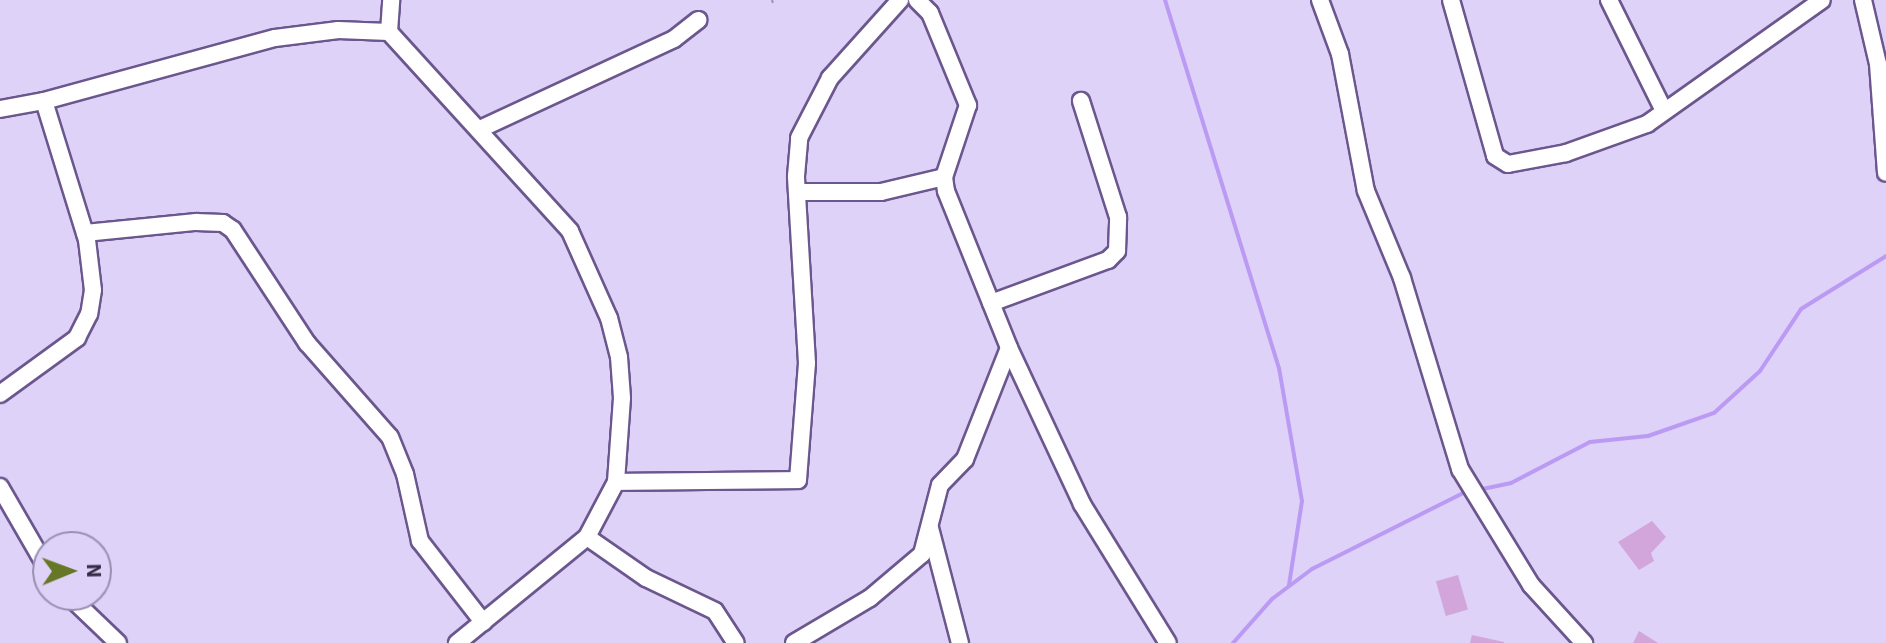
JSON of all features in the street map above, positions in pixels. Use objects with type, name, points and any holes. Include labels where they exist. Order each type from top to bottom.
[{"type":"street","points":[[389,32],[391,0]]},
{"type":"street","points":[[616,482],[798,480],[807,363],[797,192],[799,138],[813,107],[854,47],[899,0]]},
{"type":"street","points":[[917,0],[930,13],[968,105],[944,177],[991,303],[1082,504],[1168,643]]},
{"type":"street","points":[[1320,0],[1340,54],[1366,191],[1402,278],[1460,469],[1531,585],[1584,643]]},
{"type":"street","points":[[1609,0],[1664,111]]},
{"type":"street","points":[[1455,2],[1495,156],[1502,164],[1606,141],[1664,111],[1822,0]]},
{"type":"street","points":[[1863,0],[1878,64],[1886,173]]},
{"type":"street","points":[[480,129],[674,39],[698,20]]},
{"type":"street","points":[[0,109],[44,101],[275,38],[338,30],[389,32],[570,231],[609,318],[619,357],[622,398],[616,482],[587,537],[457,643]]},
{"type":"street","points":[[0,394],[77,338],[89,314],[93,290],[85,233],[44,101]]},
{"type":"street","points":[[991,303],[1108,260],[1117,251],[1118,217],[1081,101]]},
{"type":"street","points":[[797,192],[881,192],[944,177]]},
{"type":"street","points":[[85,233],[196,222],[223,223],[233,230],[307,343],[390,437],[405,474],[420,541],[483,622]]},
{"type":"street","points":[[794,643],[870,598],[913,566],[930,527],[940,485],[965,459],[1009,348]]},
{"type":"street","points":[[0,487],[32,542]]},
{"type":"street","points":[[930,527],[960,643]]},
{"type":"street","points":[[587,537],[646,578],[715,611],[736,643]]},
{"type":"street","points":[[85,611],[118,643]]},
{"type":"building","points":[[1652,521],[1666,537],[1651,553],[1654,561],[1639,570],[1618,542]]},
{"type":"building","points":[[1458,575],[1468,610],[1446,616],[1436,581]]},
{"type":"building","points":[[1639,631],[1658,643],[1633,643]]},
{"type":"building","points":[[1472,635],[1504,642],[1504,643],[1470,643]]},
{"type":"waterway","points":[[1165,0],[1279,368],[1302,501],[1289,585]]},
{"type":"waterway","points":[[1478,490],[1511,483],[1590,442],[1648,436],[1714,413],[1760,371],[1801,309],[1886,256]]},
{"type":"waterway","points":[[1233,643],[1272,599],[1312,569],[1469,490]]}]
